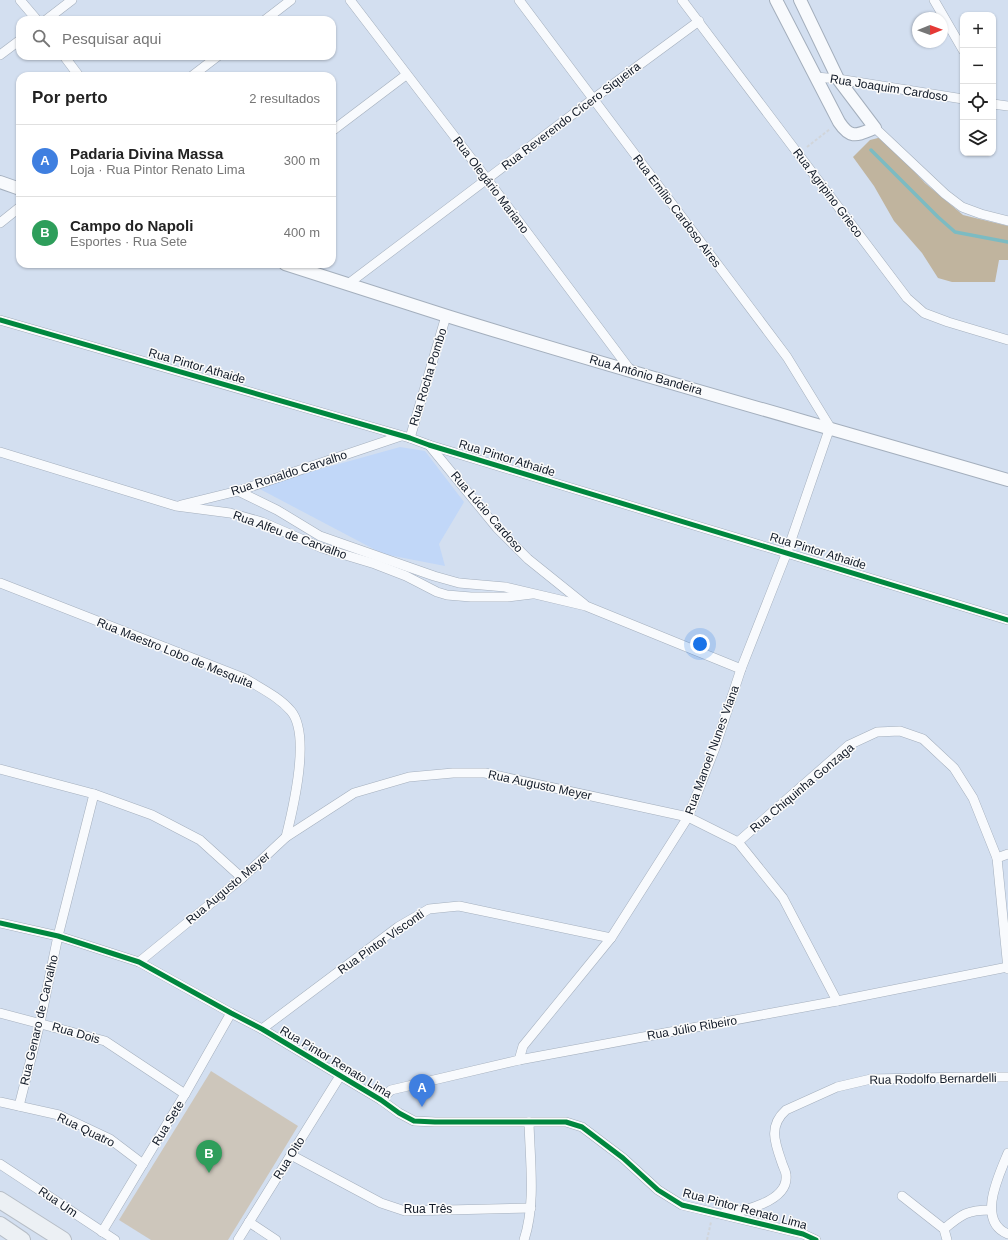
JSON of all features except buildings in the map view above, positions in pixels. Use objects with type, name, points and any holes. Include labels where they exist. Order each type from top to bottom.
[{"type":"highway","points":[[0,1200],[63,1240]]},
{"type":"highway","points":[[0,1225],[22,1240]]},
{"type":"street","points":[[20,0],[34,16]]},
{"type":"street","points":[[51,16],[72,0]]},
{"type":"street","points":[[270,16],[291,0]]},
{"type":"street","name":"Rua Olegário Mariano","points":[[350,0],[631,371]]},
{"type":"street","name":"Rua Emílio Cardoso Aires","points":[[519,0],[787,357],[830,427]]},
{"type":"street","name":"Rua Agripino Grieco","points":[[682,0],[907,298],[924,313],[948,322],[1008,340]]},
{"type":"street","points":[[776,0],[845,131],[852,135],[858,135],[875,128]]},
{"type":"street","points":[[800,0],[838,79],[875,128],[945,194],[962,207],[1008,221]]},
{"type":"street","points":[[934,0],[962,48]]},
{"type":"street","name":"Rua Reverendo Cícero Siqueira","points":[[348,284],[593,99],[699,22]]},
{"type":"street","points":[[0,55],[16,43]]},
{"type":"street","points":[[67,60],[76,72]]},
{"type":"street","points":[[197,72],[213,60]]},
{"type":"street","points":[[336,128],[406,74]]},
{"type":"street","name":"Rua Joaquim Cardoso","points":[[816,78],[838,79],[960,99]]},
{"type":"street","points":[[996,103],[1008,106]]},
{"type":"street","points":[[0,182],[16,188]]},
{"type":"street","points":[[0,223],[16,210]]},
{"type":"street","name":"Rua Antônio Bandeira","points":[[298,268],[446,316],[1008,480]]},
{"type":"street","name":"Rua Rocha Pombo","points":[[405,437],[446,316]]},
{"type":"street","name":"Rua Pintor Athaide","points":[[0,320],[405,437],[1008,620]]},
{"type":"street","name":"Rua Manoel Nunes Viana","points":[[519,1060],[523,1046],[610,938],[688,817],[715,748],[741,669],[787,552],[830,427]]},
{"type":"street","name":"Rua Ronaldo Carvalho","points":[[176,506],[238,491],[405,437]]},
{"type":"street","name":"Rua Lúcio Cardoso","points":[[429,445],[497,528],[523,554],[586,606]]},
{"type":"street","name":"Rua Alfeu de Carvalho","points":[[0,452],[176,506],[230,513],[262,522],[322,548],[375,564],[406,576],[437,592],[447,595],[507,597],[532,594]]},
{"type":"street","name":"Rua Alfeu de Carvalho","points":[[238,491],[277,510],[320,536],[434,576],[459,583],[505,587],[586,606],[741,669]]},
{"type":"street","name":"Rua Maestro Lobo de Mesquita","points":[[0,583],[246,679],[278,698],[292,712],[300,734],[300,763],[298,778],[286,837]]},
{"type":"street","name":"Rua Chiquinha Gonzaga","points":[[738,842],[849,745],[877,732],[900,731],[923,739],[954,768],[973,798],[997,858],[1008,968]]},
{"type":"street","points":[[0,769],[94,794],[152,815],[200,840],[242,878]]},
{"type":"street","name":"Rua Augusto Meyer","points":[[139,962],[242,878],[286,837],[354,793],[409,777],[453,773],[485,773],[688,817],[738,842]]},
{"type":"street","name":"Rua Genaro de Carvalho","points":[[19,1106],[40,1023],[58,936],[94,794]]},
{"type":"street","points":[[738,842],[783,898],[837,1001]]},
{"type":"street","points":[[997,858],[1008,854]]},
{"type":"street","name":"Rua Pintor Visconti","points":[[262,1029],[398,928],[429,909],[459,906],[610,938]]},
{"type":"street","name":"Rua Pintor Renato Lima","points":[[0,923],[58,936],[139,962],[231,1014],[262,1029],[381,1100],[399,1114],[414,1121],[566,1122],[582,1126],[623,1158],[658,1190],[682,1205],[803,1234],[816,1240]]},
{"type":"street","name":"Rua Júlio Ribeiro","points":[[381,1100],[390,1090],[519,1060],[1008,968]]},
{"type":"street","name":"Rua Dois","points":[[0,1013],[105,1041],[185,1094]]},
{"type":"street","name":"Rua Sete","points":[[102,1232],[231,1014]]},
{"type":"street","name":"Rua Oito","points":[[238,1240],[340,1076]]},
{"type":"street","name":"Rua Rodolfo Bernardelli","points":[[713,1213],[733,1212],[761,1204],[778,1195],[785,1184],[786,1175],[776,1144],[775,1124],[786,1110],[837,1087],[871,1079],[1008,1077]]},
{"type":"street","name":"Rua Quatro","points":[[0,1102],[59,1115],[110,1139],[143,1164]]},
{"type":"street","points":[[524,1240],[531,1208],[529,1122]]},
{"type":"street","points":[[1008,1153],[995,1186],[991,1210],[996,1226],[1002,1232],[1008,1234]]},
{"type":"street","name":"Rua Três","points":[[290,1155],[381,1203],[404,1211],[531,1208]]},
{"type":"street","name":"Rua Um","points":[[0,1164],[115,1240]]},
{"type":"street","points":[[902,1196],[944,1229],[947,1240]]},
{"type":"street","points":[[944,1229],[962,1214],[975,1210],[991,1210]]},
{"type":"street","points":[[249,1222],[276,1240]]},
{"type":"path","points":[[798,153],[839,122]]},
{"type":"path","points":[[708,1240],[713,1213]]},
{"type":"shaded area","points":[[882,137],[925,183],[963,215],[1008,226],[1008,260],[999,260],[995,282],[952,282],[938,278],[922,253],[894,221],[874,186],[853,157],[870,140]]},
{"type":"shaded area","points":[[400,447],[425,451],[464,502],[439,544],[445,566],[383,554],[256,487]]},
{"type":"shaded area","points":[[211,1071],[298,1126],[228,1240],[151,1240],[119,1220]]},
{"type":"waterway","points":[[871,150],[955,232],[1008,242]]},
{"type":"cycle path","points":[[0,320],[410,438],[1008,620]]},
{"type":"cycle path","points":[[0,923],[58,936],[139,962],[262,1029],[414,1121],[566,1122],[582,1127],[623,1158],[658,1190],[682,1205],[803,1234],[816,1240]]},
{"type":"place","name":"Padaria Divina Massa","points":[[422,1107]]},
{"type":"place","name":"Campo do Napoli","points":[[209,1173]]}]
